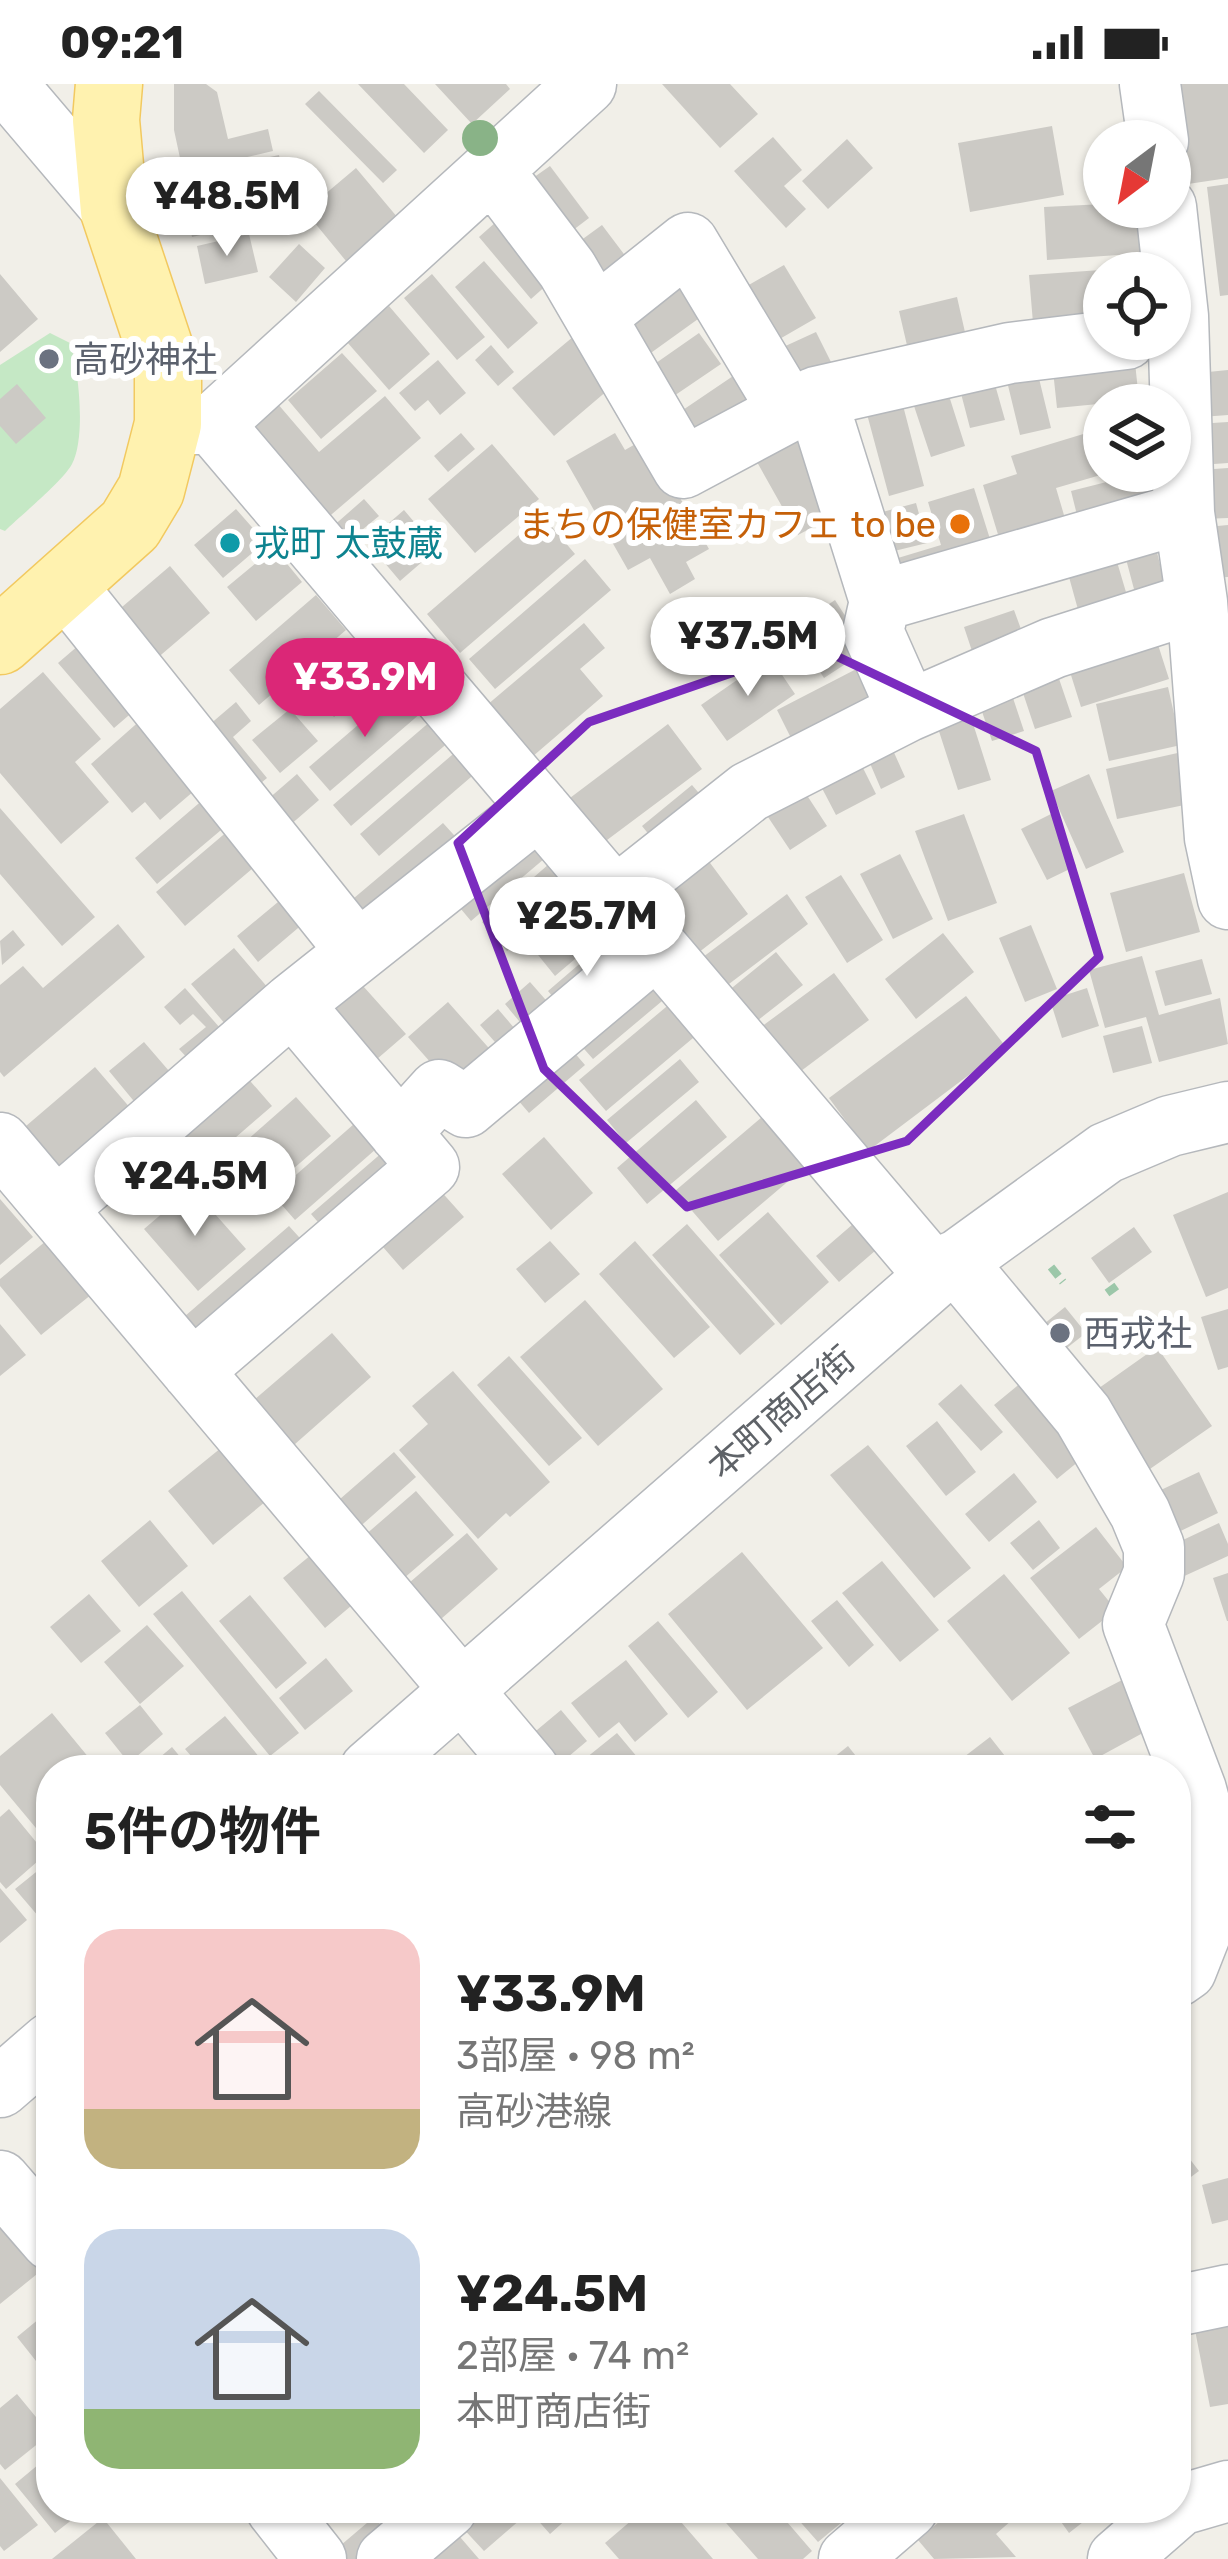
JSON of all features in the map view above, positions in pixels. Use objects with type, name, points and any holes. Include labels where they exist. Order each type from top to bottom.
[{"type":"main road","points":[[0,641],[130,525],[190,424],[114,211],[106,120],[110,84]]},
{"type":"street","points":[[6,84],[114,211]]},
{"type":"street","points":[[586,84],[492,170],[190,424],[539,808],[946,1269],[1083,1415],[1140,1513],[1154,1547],[1154,1573],[1133,1624],[1183,1755]]},
{"type":"street","points":[[1150,84],[1154,120]]},
{"type":"street","points":[[492,170],[567,269],[683,468],[803,404],[1010,353],[1083,341]]},
{"type":"street","points":[[595,317],[688,243],[803,404],[880,601],[873,632],[908,711]]},
{"type":"street","points":[[1177,360],[1184,513],[1207,595],[1217,748],[1215,838],[1228,899]]},
{"type":"street","points":[[880,601],[1184,513]]},
{"type":"street","points":[[64,584],[357,951]]},
{"type":"street","points":[[615,898],[749,792],[908,711],[1053,648],[1207,595]]},
{"type":"street","points":[[56,1210],[292,1004],[539,808]]},
{"type":"street","points":[[400,1133],[440,1090],[466,1107],[657,947]]},
{"type":"street","points":[[191,1371],[429,1167],[292,1004]]},
{"type":"street","name":"本町商店街","points":[[387,1755],[946,1269],[1106,1154],[1170,1126],[1228,1112]]},
{"type":"street","points":[[0,1143],[516,1755]]},
{"type":"street","points":[[1191,1777],[1221,1881],[1191,1957]]},
{"type":"street","points":[[0,2087],[36,2056]]},
{"type":"street","points":[[0,2181],[36,2223]]},
{"type":"street","points":[[1191,2303],[1228,2295]]},
{"type":"street","points":[[1191,2502],[1228,2491]]},
{"type":"street","points":[[288,2523],[316,2559]]},
{"type":"street","points":[[387,2559],[429,2523]]},
{"type":"street","points":[[849,2559],[891,2523]]},
{"type":"street","points":[[1118,2559],[1159,2523]]},
{"type":"path","points":[[1107,1293],[1118,1285]]},
{"type":"highlighted area","points":[[813,645],[1036,751],[1099,957],[907,1141],[687,1207],[544,1069],[458,843],[589,722]]},
{"type":"green space","points":[[50,333],[70,343],[73,355],[80,404],[76,452],[60,480],[5,531],[0,529],[0,365]]},
{"type":"building","points":[[174,84],[206,84],[217,92],[228,139],[268,129],[273,151],[183,172],[174,130]]},
{"type":"building","points":[[358,84],[404,84],[448,130],[424,153]]},
{"type":"building","points":[[435,84],[506,84],[510,89],[472,124]]},
{"type":"building","points":[[662,84],[730,84],[758,114],[720,148]]},
{"type":"building","points":[[1173,84],[1228,84],[1228,178],[1191,184],[1191,120],[1178,120]]},
{"type":"building","points":[[319,91],[397,170],[383,183],[305,104]]},
{"type":"building","points":[[1052,126],[1064,195],[970,212],[958,143]]},
{"type":"building","points":[[773,137],[802,170],[784,186],[806,209],[786,228],[734,171]]},
{"type":"building","points":[[847,139],[873,168],[828,209],[802,181]]},
{"type":"building","points":[[279,155],[293,213],[192,237],[179,177]]},
{"type":"building","points":[[550,166],[589,218],[560,240],[520,187]]},
{"type":"building","points":[[356,168],[398,218],[346,261],[305,211]]},
{"type":"building","points":[[1228,184],[1228,295],[1220,296],[1207,187]]},
{"type":"building","points":[[1083,205],[1083,228],[1144,228],[1146,252],[1083,252],[1083,257],[1047,260],[1044,207]]},
{"type":"building","points":[[505,214],[558,275],[531,299],[479,237]]},
{"type":"building","points":[[602,225],[639,274],[606,299],[569,249]]},
{"type":"building","points":[[249,234],[258,272],[205,284],[197,246]]},
{"type":"building","points":[[299,244],[325,268],[296,302],[269,277]]},
{"type":"building","points":[[484,261],[538,323],[508,349],[455,287]]},
{"type":"building","points":[[784,265],[816,318],[764,348],[733,294]]},
{"type":"building","points":[[674,271],[705,314],[641,360],[610,317]]},
{"type":"building","points":[[1083,271],[1083,319],[1033,323],[1029,275]]},
{"type":"building","points":[[0,274],[38,319],[0,352]]},
{"type":"building","points":[[432,274],[485,337],[457,360],[404,298]]},
{"type":"building","points":[[957,297],[967,341],[909,354],[899,311]]},
{"type":"building","points":[[389,306],[430,354],[389,390],[347,342]]},
{"type":"building","points":[[816,332],[835,370],[787,393],[768,354]]},
{"type":"building","points":[[699,333],[721,364],[668,400],[646,370]]},
{"type":"building","points":[[574,336],[615,384],[554,436],[512,388]]},
{"type":"building","points":[[491,345],[514,372],[498,386],[475,360]]},
{"type":"building","points":[[1083,349],[1083,360],[1135,360],[1137,384],[1083,384],[1083,405],[1057,408],[1051,352]]},
{"type":"building","points":[[342,353],[377,391],[321,439],[288,400]]},
{"type":"building","points":[[438,360],[466,393],[440,415],[428,400],[415,411],[399,393]]},
{"type":"building","points":[[1036,366],[1051,428],[1020,435],[1005,373]]},
{"type":"building","points":[[1228,370],[1228,415],[1201,417],[1198,373]]},
{"type":"building","points":[[739,372],[763,407],[699,451],[674,416]]},
{"type":"building","points":[[992,374],[1005,420],[970,428],[958,382]]},
{"type":"building","points":[[944,380],[965,446],[931,457],[909,391]]},
{"type":"building","points":[[17,384],[46,418],[16,444],[0,426],[0,399]]},
{"type":"building","points":[[900,394],[924,486],[889,496],[864,403]]},
{"type":"building","points":[[385,396],[421,438],[325,520],[247,429],[277,403],[319,452]]},
{"type":"building","points":[[1228,422],[1228,463],[1200,465],[1197,424]]},
{"type":"building","points":[[461,433],[475,449],[448,472],[434,456]]},
{"type":"building","points":[[615,433],[625,450],[646,438],[709,549],[686,562],[695,579],[670,594],[650,558],[628,570],[566,461]]},
{"type":"building","points":[[1083,434],[1083,480],[1056,488],[1069,532],[1003,551],[983,485],[1017,474],[1011,456]]},
{"type":"building","points":[[799,438],[841,512],[798,535],[757,462]]},
{"type":"building","points":[[492,444],[539,499],[475,553],[428,499]]},
{"type":"building","points":[[1228,468],[1228,518],[1202,519],[1200,470]]},
{"type":"building","name":"まちの保健室カフェ to be","points":[[974,488],[995,555],[895,584],[888,561],[941,545],[928,502]]},
{"type":"building","points":[[1071,491],[1162,492],[1168,513],[1082,535]]},
{"type":"building","points":[[364,499],[379,516],[345,544],[331,528]]},
{"type":"building","points":[[916,503],[927,543],[886,553],[875,514]]},
{"type":"building","name":"戎町 太鼓蔵","points":[[236,509],[265,542],[223,578],[194,545]]},
{"type":"building","points":[[404,510],[437,549],[400,581],[367,542]]},
{"type":"building","points":[[542,515],[575,554],[460,653],[427,614]]},
{"type":"building","points":[[1228,525],[1228,577],[1210,578],[1207,527]]},
{"type":"building","points":[[1153,536],[1169,601],[1139,608],[1122,544]]},
{"type":"building","points":[[1112,545],[1131,609],[1082,624],[1064,559]]},
{"type":"building","points":[[274,548],[302,582],[256,621],[227,587]]},
{"type":"building","points":[[585,559],[611,590],[495,689],[469,659]]},
{"type":"building","points":[[170,566],[210,613],[155,660],[115,613]]},
{"type":"building","points":[[316,595],[346,630],[259,705],[229,670]]},
{"type":"building","points":[[835,600],[867,650],[824,678],[792,629]]},
{"type":"building","points":[[1014,610],[1029,651],[978,669],[964,627]]},
{"type":"building","points":[[584,623],[605,648],[580,669],[603,696],[525,763],[480,711]]},
{"type":"building","points":[[1153,629],[1169,679],[1081,707],[1065,656]]},
{"type":"building","points":[[86,639],[142,704],[114,728],[58,663]]},
{"type":"building","points":[[356,641],[384,673],[334,717],[306,684]]},
{"type":"building","points":[[770,657],[795,694],[727,741],[701,705]]},
{"type":"building","points":[[866,664],[888,705],[798,752],[777,710]]},
{"type":"building","points":[[1054,664],[1072,717],[1035,729],[1017,675]]},
{"type":"building","points":[[43,672],[101,739],[75,762],[109,802],[61,844],[0,773],[0,709]]},
{"type":"building","points":[[1009,686],[1024,731],[992,741],[977,697]]},
{"type":"building","points":[[1168,687],[1181,745],[1109,761],[1096,704]]},
{"type":"building","points":[[400,689],[421,713],[330,791],[309,767]]},
{"type":"building","points":[[236,702],[251,721],[233,737],[267,778],[245,796],[195,737]]},
{"type":"building","points":[[290,709],[318,741],[280,773],[252,740]]},
{"type":"building","points":[[969,711],[991,780],[958,790],[936,722]]},
{"type":"building","points":[[143,718],[201,785],[160,820],[145,802],[132,813],[91,764]]},
{"type":"building","points":[[432,720],[450,741],[351,826],[333,805]]},
{"type":"building","points":[[668,724],[702,769],[595,849],[562,804]]},
{"type":"building","points":[[887,737],[905,777],[881,789],[863,747]]},
{"type":"building","points":[[459,749],[478,771],[379,856],[360,834]]},
{"type":"building","points":[[854,750],[876,794],[836,815],[813,771]]},
{"type":"building","points":[[1182,752],[1194,803],[1117,819],[1106,769]]},
{"type":"building","points":[[297,774],[319,800],[289,826],[267,800]]},
{"type":"building","points":[[1089,774],[1124,852],[1086,869],[1051,791]]},
{"type":"building","points":[[797,780],[827,826],[790,850],[760,805]]},
{"type":"building","points":[[692,785],[710,806],[659,847],[642,826]]},
{"type":"building","points":[[205,798],[227,825],[157,884],[135,858]]},
{"type":"building","points":[[0,808],[95,917],[62,946],[0,874]]},
{"type":"building","points":[[964,814],[997,903],[948,921],[915,831]]},
{"type":"building","points":[[1051,814],[1076,866],[1047,880],[1021,829]]},
{"type":"building","points":[[443,823],[463,845],[361,932],[341,909]]},
{"type":"building","points":[[526,823],[551,853],[471,921],[445,890]]},
{"type":"building","points":[[229,830],[259,863],[185,926],[156,892]]},
{"type":"building","points":[[696,844],[748,914],[689,960],[635,889]]},
{"type":"building","points":[[900,854],[933,919],[893,939],[860,874]]},
{"type":"building","points":[[556,858],[581,889],[507,951],[482,922]]},
{"type":"building","points":[[1184,873],[1200,932],[1126,952],[1110,893]]},
{"type":"building","points":[[841,875],[883,940],[847,963],[805,897]]},
{"type":"building","points":[[290,892],[311,917],[258,962],[237,936]]},
{"type":"building","points":[[787,894],[808,924],[721,990],[699,960]]},
{"type":"building","points":[[589,895],[615,925],[555,976],[530,945]]},
{"type":"building","points":[[118,924],[145,957],[4,1077],[0,1072],[0,985],[23,966],[43,988]]},
{"type":"building","points":[[1031,925],[1057,989],[1025,1002],[999,938]]},
{"type":"building","points":[[13,930],[25,945],[2,965],[0,941]]},
{"type":"building","points":[[943,933],[974,972],[916,1019],[885,979]]},
{"type":"building","points":[[605,942],[626,968],[569,1016],[548,991]]},
{"type":"building","points":[[234,948],[281,1003],[238,1039],[191,984]]},
{"type":"building","points":[[776,952],[803,985],[748,1028],[722,996]]},
{"type":"building","points":[[1142,956],[1159,1015],[1220,998],[1228,1044],[1159,1062],[1146,1017],[1105,1028],[1089,970]]},
{"type":"building","points":[[1202,959],[1212,994],[1165,1006],[1155,971]]},
{"type":"building","points":[[651,964],[674,991],[593,1059],[569,1032]]},
{"type":"building","points":[[834,973],[869,1020],[789,1080],[753,1033]]},
{"type":"building","points":[[355,977],[406,1034],[362,1072],[311,1015]]},
{"type":"building","points":[[530,982],[559,1015],[533,1038],[505,1004]]},
{"type":"building","points":[[185,988],[234,1044],[201,1073],[179,1049],[206,1027],[193,1014],[180,1025],[164,1007]]},
{"type":"building","points":[[1087,988],[1099,1026],[1062,1038],[1050,1000]]},
{"type":"building","points":[[966,996],[1006,1047],[868,1151],[829,1098]]},
{"type":"building","points":[[448,1002],[503,1064],[463,1099],[408,1037]]},
{"type":"building","points":[[672,1002],[699,1033],[606,1111],[579,1080]]},
{"type":"building","points":[[498,1009],[527,1043],[509,1058],[480,1025]]},
{"type":"building","points":[[1142,1026],[1152,1063],[1113,1073],[1103,1036]]},
{"type":"building","points":[[561,1037],[585,1065],[529,1113],[505,1085]]},
{"type":"building","points":[[144,1042],[182,1086],[147,1117],[109,1071]]},
{"type":"building","points":[[680,1059],[699,1082],[626,1143],[607,1120]]},
{"type":"building","points":[[95,1067],[144,1124],[68,1189],[19,1132]]},
{"type":"building","points":[[238,1067],[272,1106],[190,1177],[156,1138]]},
{"type":"building","points":[[296,1097],[331,1136],[270,1189],[236,1150]]},
{"type":"building","points":[[696,1100],[727,1137],[647,1204],[617,1168]]},
{"type":"building","points":[[762,1117],[805,1167],[718,1241],[675,1191]]},
{"type":"building","points":[[354,1124],[376,1149],[295,1220],[273,1195]]},
{"type":"building","points":[[544,1137],[593,1193],[551,1230],[502,1174]]},
{"type":"building","points":[[384,1151],[409,1179],[336,1243],[311,1214]]},
{"type":"building","points":[[429,1178],[464,1217],[403,1270],[369,1231]]},
{"type":"building","points":[[192,1188],[246,1249],[198,1291],[144,1229]]},
{"type":"building","points":[[1228,1192],[1228,1288],[1206,1297],[1173,1215]]},
{"type":"building","points":[[0,1199],[33,1237],[0,1265]]},
{"type":"building","points":[[768,1212],[829,1282],[781,1325],[719,1255]]},
{"type":"building","points":[[860,1218],[883,1244],[839,1282],[816,1256]]},
{"type":"building","points":[[687,1224],[775,1324],[740,1355],[652,1255]]},
{"type":"building","points":[[289,1226],[317,1257],[206,1354],[177,1323]]},
{"type":"building","points":[[1134,1227],[1152,1252],[1109,1283],[1091,1258]]},
{"type":"building","points":[[52,1236],[97,1290],[41,1335],[0,1286],[0,1279]]},
{"type":"building","points":[[550,1241],[580,1274],[545,1303],[516,1269]]},
{"type":"building","points":[[635,1241],[710,1327],[674,1358],[599,1274]]},
{"type":"building","points":[[585,1300],[663,1389],[598,1446],[520,1357]]},
{"type":"building","name":"西戎社","points":[[1065,1307],[1086,1333],[1054,1358],[1034,1332]]},
{"type":"building","points":[[1228,1309],[1228,1367],[1218,1370],[1201,1317]]},
{"type":"building","points":[[0,1324],[26,1355],[0,1376]]},
{"type":"building","points":[[332,1333],[371,1377],[286,1452],[246,1407]]},
{"type":"building","points":[[1157,1347],[1212,1426],[1147,1471],[1092,1393]]},
{"type":"building","points":[[509,1356],[582,1438],[549,1466],[477,1385]]},
{"type":"building","points":[[453,1371],[550,1482],[478,1539],[399,1450],[428,1424],[412,1406]]},
{"type":"building","points":[[1027,1378],[1090,1452],[1057,1479],[994,1405]]},
{"type":"building","points":[[961,1384],[1003,1432],[981,1451],[938,1404]]},
{"type":"building","points":[[937,1421],[976,1472],[946,1496],[906,1446]]},
{"type":"building","points":[[232,1439],[277,1492],[213,1545],[168,1491]]},
{"type":"building","points":[[868,1445],[971,1568],[934,1598],[830,1475]]},
{"type":"building","points":[[394,1452],[416,1477],[355,1531],[332,1506]]},
{"type":"building","points":[[1199,1472],[1218,1513],[1166,1538],[1146,1497]]},
{"type":"building","points":[[1014,1473],[1037,1502],[989,1542],[965,1514]]},
{"type":"building","points":[[416,1491],[454,1535],[403,1579],[364,1536]]},
{"type":"building","points":[[150,1520],[188,1566],[139,1607],[101,1561]]},
{"type":"building","points":[[1039,1520],[1060,1548],[1033,1570],[1010,1543]]},
{"type":"building","points":[[1219,1523],[1228,1556],[1180,1578],[1166,1548]]},
{"type":"building","points":[[1096,1527],[1127,1567],[1099,1589],[1116,1610],[1079,1639],[1030,1578]]},
{"type":"building","points":[[467,1533],[498,1569],[441,1619],[409,1583]]},
{"type":"building","points":[[317,1550],[358,1600],[325,1628],[283,1578]]},
{"type":"building","points":[[742,1552],[823,1648],[747,1710],[668,1614]]},
{"type":"building","points":[[882,1561],[939,1630],[900,1662],[842,1593]]},
{"type":"building","points":[[1228,1573],[1228,1621],[1227,1621],[1213,1578]]},
{"type":"building","points":[[1004,1574],[1070,1653],[1012,1701],[947,1621]]},
{"type":"building","points":[[182,1591],[299,1733],[269,1755],[153,1614]]},
{"type":"building","points":[[89,1594],[121,1631],[81,1663],[50,1627]]},
{"type":"building","points":[[250,1595],[307,1663],[276,1689],[219,1621]]},
{"type":"building","points":[[837,1600],[874,1645],[849,1667],[811,1621]]},
{"type":"building","points":[[658,1621],[718,1692],[688,1718],[628,1646]]},
{"type":"building","points":[[147,1625],[184,1666],[140,1704],[104,1662]]},
{"type":"building","points":[[326,1658],[353,1691],[305,1730],[279,1698]]},
{"type":"building","points":[[626,1660],[668,1714],[635,1742],[619,1722],[599,1738],[571,1703]]},
{"type":"building","points":[[1124,1679],[1152,1728],[1102,1755],[1093,1755],[1068,1708]]},
{"type":"building","points":[[140,1705],[163,1734],[138,1755],[123,1755],[105,1733]]},
{"type":"building","points":[[561,1710],[587,1741],[570,1755],[547,1755],[531,1735]]},
{"type":"building","points":[[52,1713],[87,1755],[36,1755],[36,1828],[0,1785],[0,1756]]},
{"type":"building","points":[[225,1716],[258,1755],[190,1755],[185,1749]]},
{"type":"building","points":[[617,1733],[635,1755],[590,1755]]},
{"type":"building","points":[[990,1737],[1004,1755],[967,1755]]},
{"type":"building","points":[[9,1809],[36,1842],[36,1863],[6,1889],[0,1882],[0,1817]]},
{"type":"building","points":[[1191,1848],[1204,1872],[1191,1880]]},
{"type":"building","points":[[36,1872],[36,1914],[15,1889]]},
{"type":"building","points":[[0,1888],[27,1920],[0,1943]]},
{"type":"building","points":[[1228,2178],[1228,2220],[1212,2224],[1202,2185]]},
{"type":"building","points":[[0,2210],[36,2253],[36,2275],[0,2304]]},
{"type":"building","points":[[1228,2318],[1228,2404],[1210,2407],[1194,2325]]},
{"type":"building","points":[[36,2321],[36,2361],[17,2337]]},
{"type":"building","points":[[17,2394],[36,2417],[36,2445],[5,2470],[0,2464],[0,2408]]},
{"type":"building","points":[[36,2466],[36,2510],[15,2484]]},
{"type":"building","points":[[0,2478],[38,2525],[4,2551],[0,2546]]},
{"type":"building","points":[[47,2523],[68,2523],[55,2533]]},
{"type":"building","points":[[97,2523],[107,2523],[136,2559],[52,2559]]},
{"type":"building","points":[[367,2523],[379,2523],[391,2537],[366,2559],[342,2559],[334,2551]]},
{"type":"building","points":[[460,2523],[516,2523],[484,2551]]},
{"type":"building","points":[[540,2523],[562,2523],[550,2534]]},
{"type":"building","points":[[628,2523],[682,2523],[713,2559],[619,2559],[605,2543]]},
{"type":"building","points":[[726,2523],[788,2523],[812,2551],[803,2559],[758,2559]]},
{"type":"building","points":[[801,2523],[841,2523],[818,2542]]},
{"type":"building","points":[[938,2523],[1009,2523],[996,2534],[1016,2557],[934,2559],[918,2540]]},
{"type":"building","points":[[1062,2523],[1082,2523],[1069,2533]]},
{"type":"building","points":[[454,2530],[479,2559],[421,2559]]},
{"type":"place","name":"高砂神社","points":[[49,359]]},
{"type":"place","name":"まちの保健室カフェ to be","points":[[960,524]]},
{"type":"place","name":"戎町 太鼓蔵","points":[[230,543]]},
{"type":"place","name":"西戎社","points":[[1060,1333]]}]
